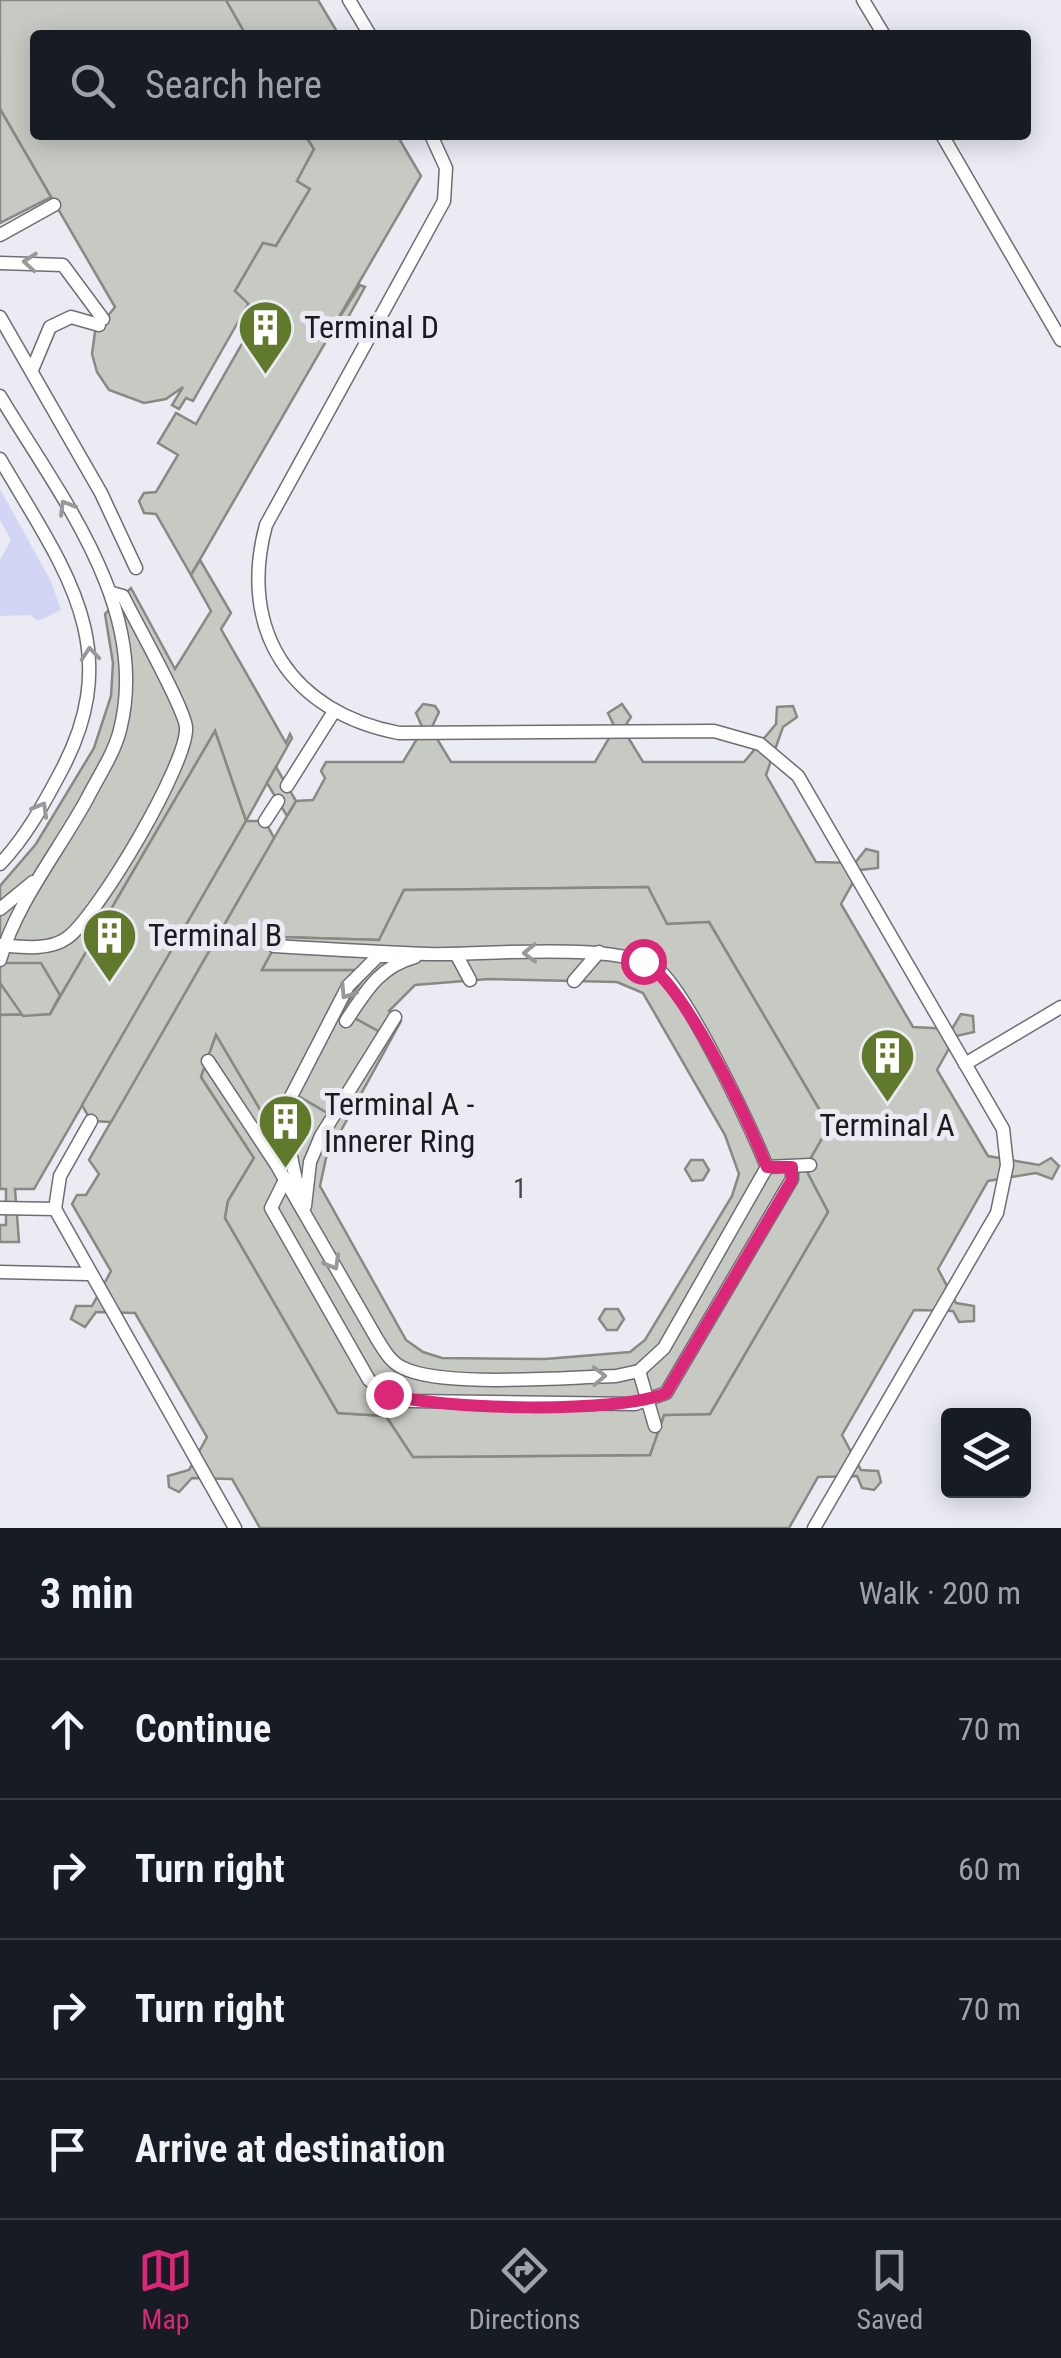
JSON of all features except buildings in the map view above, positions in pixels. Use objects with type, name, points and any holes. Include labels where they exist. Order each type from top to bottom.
[{"type":"lane","points":[[863,0],[881,30]]},
{"type":"lane","points":[[352,1],[367,30]]},
{"type":"lane","points":[[433,140],[446,168],[444,201],[434,226],[273,510],[258,554],[264,623],[280,662],[333,713],[360,726],[399,733],[714,731],[760,744],[798,776],[1003,1129],[1008,1165],[996,1213],[814,1528]]},
{"type":"lane","points":[[945,140],[1061,340]]},
{"type":"lane","points":[[0,234],[54,205]]},
{"type":"lane","points":[[0,262],[64,266],[101,322],[70,317],[50,326],[32,370]]},
{"type":"lane","points":[[0,317],[136,568]]},
{"type":"lane","points":[[0,396],[112,593],[128,664],[120,734],[74,823],[2,945],[0,960]]},
{"type":"lane","points":[[0,458],[71,582],[86,623],[91,670],[88,710],[74,749],[34,821],[0,864]]},
{"type":"lane","points":[[2,945],[54,944],[84,921],[147,822],[186,741],[180,710],[123,596],[112,593]]},
{"type":"lane","points":[[287,786],[333,713]]},
{"type":"lane","points":[[265,821],[278,801]]},
{"type":"lane","points":[[0,908],[42,874]]},
{"type":"lane","points":[[274,946],[428,954]]},
{"type":"lane","points":[[304,1214],[282,1114],[348,986],[378,956],[599,952],[643,961],[660,970],[679,997],[767,1167]]},
{"type":"lane","points":[[574,981],[599,952]]},
{"type":"lane","points":[[346,1021],[376,976],[396,962],[428,954]]},
{"type":"lane","points":[[456,954],[470,980]]},
{"type":"lane","points":[[965,1064],[1061,1007]]},
{"type":"lane","points":[[304,1214],[310,1162],[321,1136],[396,1018]]},
{"type":"lane","points":[[208,1061],[284,1180],[377,1339],[393,1363],[406,1370],[446,1377],[616,1376],[638,1371],[664,1348],[767,1167]]},
{"type":"lane","points":[[91,1121],[60,1176],[55,1209],[88,1274],[235,1528]]},
{"type":"lane","points":[[767,1167],[810,1164]]},
{"type":"lane","points":[[284,1180],[271,1208],[369,1380],[388,1394],[431,1403],[635,1404],[666,1393],[792,1180],[792,1167]]},
{"type":"lane","points":[[0,1208],[55,1209]]},
{"type":"lane","points":[[0,1272],[88,1274]]},
{"type":"lane","points":[[638,1371],[655,1426]]},
{"type":"shaded area","points":[[0,489],[51,581],[61,610],[38,621],[30,615],[0,616],[0,560],[11,540],[0,520]]},
{"type":"place","name":"Terminal D","points":[[265,376]]},
{"type":"place","name":"Terminal B","points":[[109,984]]},
{"type":"place","name":"Terminal A","points":[[887,1105]]},
{"type":"place","name":"Terminal A - Innerer Ring","points":[[285,1171]]},
{"type":"route","points":[[388,1394],[411,1402],[540,1405],[635,1404],[666,1393],[792,1180],[792,1167],[767,1167],[679,997],[660,970],[643,961]]}]
